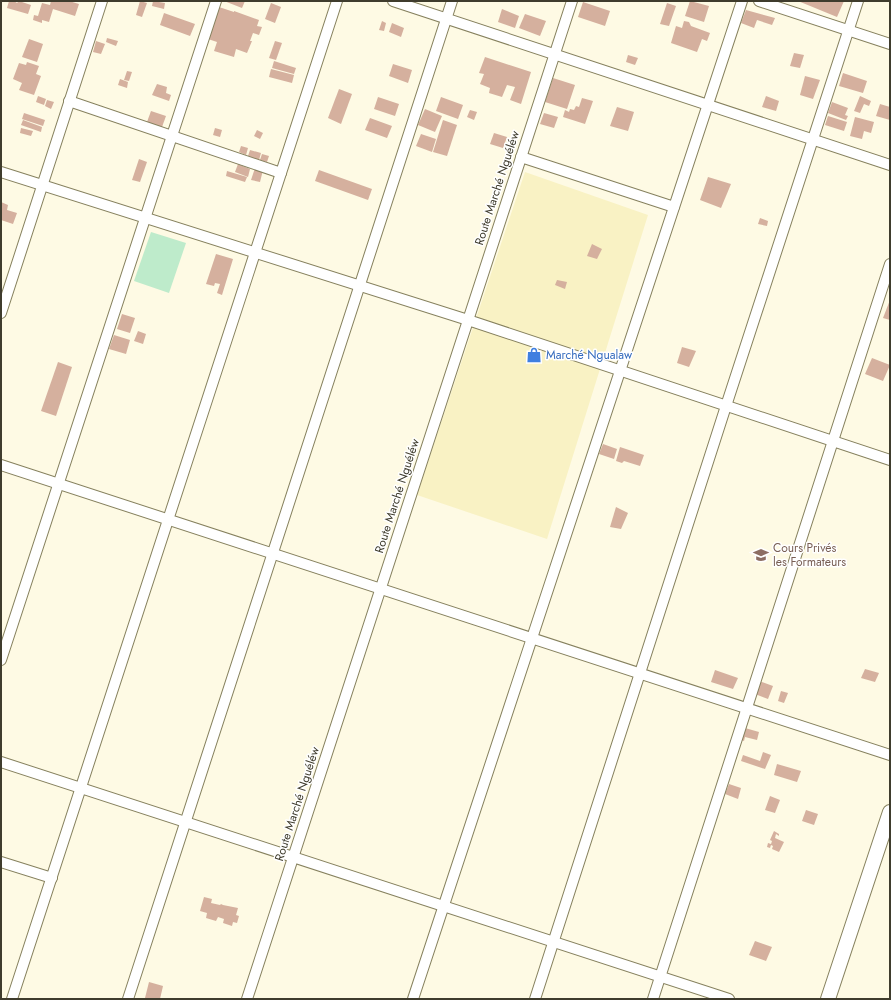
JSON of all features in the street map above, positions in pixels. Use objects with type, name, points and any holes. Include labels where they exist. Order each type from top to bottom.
[{"type":"main road","points":[[828,999],[890,812]]},
{"type":"street","points":[[1,313],[102,1]]},
{"type":"street","points":[[1,660],[216,1]]},
{"type":"street","points":[[12,999],[337,1]]},
{"type":"street","points":[[393,1],[890,165]]},
{"type":"street","points":[[128,999],[452,1]]},
{"type":"street","name":"Route Marché Nguéléw","points":[[247,999],[572,1]]},
{"type":"street","points":[[413,999],[742,1]]},
{"type":"street","points":[[759,1],[890,44]]},
{"type":"street","points":[[535,999],[858,1]]},
{"type":"street","points":[[69,101],[281,173]]},
{"type":"street","points":[[521,156],[674,207]]},
{"type":"street","points":[[1,172],[468,320],[890,460]]},
{"type":"street","points":[[653,999],[833,441],[888,280],[890,264]]},
{"type":"street","points":[[1,465],[640,674],[890,754]]},
{"type":"street","points":[[1,762],[729,999]]},
{"type":"street","points":[[1,862],[52,878]]},
{"type":"shaded area","name":"Marché Ngualaw","points":[[525,172],[648,215],[547,539],[417,495]]},
{"type":"green space","points":[[151,232],[186,243],[169,293],[134,281]]},
{"type":"building","points":[[9,1],[14,1],[17,3],[19,1],[31,5],[28,14],[7,8]]},
{"type":"building","points":[[51,1],[69,1],[79,4],[75,16],[53,9],[49,22],[42,20],[42,23],[33,20],[34,15],[38,16],[42,3],[50,5]]},
{"type":"building","points":[[140,1],[147,3],[142,17],[136,15]]},
{"type":"building","points":[[153,1],[165,3],[164,9],[152,6]]},
{"type":"building","points":[[224,1],[245,1],[242,8]]},
{"type":"building","points":[[690,1],[709,6],[704,22],[685,16]]},
{"type":"building","points":[[798,1],[844,1],[837,17]]},
{"type":"building","points":[[583,2],[610,11],[605,26],[578,17]]},
{"type":"building","points":[[271,3],[281,7],[275,23],[265,19]]},
{"type":"building","points":[[667,3],[676,6],[669,26],[660,24]]},
{"type":"building","points":[[219,7],[259,20],[257,26],[262,27],[259,35],[253,33],[250,41],[252,41],[247,53],[236,49],[234,57],[214,51],[217,42],[208,39]]},
{"type":"building","points":[[502,9],[519,16],[515,28],[498,22]]},
{"type":"building","points":[[746,10],[775,18],[772,25],[757,20],[754,28],[741,23]]},
{"type":"building","points":[[164,13],[195,24],[190,36],[160,25]]},
{"type":"building","points":[[525,14],[546,21],[540,36],[519,28]]},
{"type":"building","points":[[382,21],[386,23],[384,31],[379,30]]},
{"type":"building","points":[[684,21],[689,22],[691,26],[710,33],[707,41],[702,39],[697,52],[671,43],[676,26],[682,28]]},
{"type":"building","points":[[392,23],[404,28],[401,37],[389,32]]},
{"type":"building","points":[[107,38],[118,41],[116,46],[106,42]]},
{"type":"building","points":[[29,39],[43,44],[37,62],[22,57]]},
{"type":"building","points":[[96,41],[105,44],[101,54],[93,52]]},
{"type":"building","points":[[275,41],[282,43],[276,60],[269,58]]},
{"type":"building","points":[[794,53],[804,55],[800,68],[790,66]]},
{"type":"building","points":[[628,55],[638,58],[635,65],[626,62]]},
{"type":"building","points":[[485,57],[531,72],[521,104],[510,100],[515,87],[507,85],[502,97],[489,93],[490,88],[480,84],[484,74],[479,73]]},
{"type":"building","points":[[274,61],[296,68],[294,74],[272,68]]},
{"type":"building","points":[[27,62],[39,66],[36,74],[41,76],[34,95],[19,90],[22,83],[13,79],[19,63],[26,65]]},
{"type":"building","points":[[393,64],[412,70],[408,83],[389,76]]},
{"type":"building","points":[[271,69],[294,75],[292,83],[269,77]]},
{"type":"building","points":[[127,71],[132,72],[129,81],[124,80]]},
{"type":"building","points":[[843,73],[867,81],[863,93],[839,86]]},
{"type":"building","points":[[805,76],[820,80],[813,99],[800,95]]},
{"type":"building","points":[[553,78],[575,85],[567,109],[545,102]]},
{"type":"building","points":[[120,79],[128,82],[127,88],[118,85]]},
{"type":"building","points":[[157,84],[167,87],[166,93],[171,95],[169,101],[152,95]]},
{"type":"building","points":[[339,89],[352,94],[341,124],[328,118]]},
{"type":"building","points":[[38,96],[46,99],[44,105],[36,102]]},
{"type":"building","points":[[766,96],[779,101],[776,111],[762,107]]},
{"type":"building","points":[[860,96],[871,101],[869,106],[864,104],[860,113],[854,111]]},
{"type":"building","points":[[378,97],[399,104],[395,116],[374,109]]},
{"type":"building","points":[[441,97],[463,105],[458,119],[436,111]]},
{"type":"building","points":[[582,98],[593,101],[585,124],[563,117],[565,110],[569,112],[570,109],[574,110],[576,106],[579,107]]},
{"type":"building","points":[[47,100],[54,102],[51,109],[45,106]]},
{"type":"building","points":[[832,102],[848,108],[845,115],[848,116],[846,120],[828,113]]},
{"type":"building","points":[[880,104],[890,107],[890,120],[876,116]]},
{"type":"building","points":[[617,107],[634,112],[628,131],[610,126]]},
{"type":"building","points":[[425,109],[442,116],[435,132],[418,125]]},
{"type":"building","points":[[470,110],[477,112],[474,120],[467,117]]},
{"type":"building","points":[[151,111],[166,116],[162,127],[147,122]]},
{"type":"building","points":[[24,113],[45,120],[43,126],[22,119]]},
{"type":"building","points":[[544,113],[558,117],[554,128],[540,124]]},
{"type":"building","points":[[828,116],[847,122],[844,131],[825,125]]},
{"type":"building","points":[[855,117],[874,122],[871,133],[864,131],[862,139],[850,136]]},
{"type":"building","points":[[370,118],[392,126],[387,138],[365,130]]},
{"type":"building","points":[[23,120],[42,127],[41,132],[21,125]]},
{"type":"building","points":[[443,120],[457,125],[447,156],[433,152]]},
{"type":"building","points":[[21,128],[33,131],[31,136],[20,133]]},
{"type":"building","points":[[215,128],[222,130],[220,137],[213,135]]},
{"type":"building","points":[[257,130],[263,133],[260,139],[254,136]]},
{"type":"building","points":[[494,133],[507,137],[503,148],[490,144]]},
{"type":"building","points":[[421,134],[436,139],[432,152],[416,146]]},
{"type":"building","points":[[241,146],[248,148],[246,155],[239,152]]},
{"type":"building","points":[[250,150],[261,153],[259,160],[248,156]]},
{"type":"building","points":[[262,154],[269,156],[267,162],[260,160]]},
{"type":"building","points":[[139,159],[147,162],[140,182],[132,180]]},
{"type":"building","points":[[238,164],[250,169],[248,177],[235,172]]},
{"type":"building","points":[[255,168],[263,170],[260,182],[251,180]]},
{"type":"building","points":[[319,170],[372,189],[368,200],[315,181]]},
{"type":"building","points":[[227,171],[247,177],[245,182],[226,176]]},
{"type":"building","points":[[708,177],[731,184],[721,208],[700,200]]},
{"type":"building","points":[[1,202],[8,205],[7,210],[17,213],[13,224],[1,220]]},
{"type":"building","points":[[760,218],[768,221],[767,226],[758,224]]},
{"type":"building","points":[[592,244],[602,249],[597,259],[587,256]]},
{"type":"building","points":[[216,254],[233,259],[222,295],[217,293],[220,284],[215,283],[214,286],[206,284]]},
{"type":"building","points":[[557,280],[567,282],[565,289],[555,285]]},
{"type":"building","points":[[890,300],[890,320],[883,318]]},
{"type":"building","points":[[122,314],[135,318],[130,333],[117,329]]},
{"type":"building","points":[[138,331],[146,334],[143,344],[134,341]]},
{"type":"building","points":[[114,335],[130,340],[126,354],[109,349]]},
{"type":"building","points":[[682,347],[696,351],[689,367],[677,363]]},
{"type":"building","points":[[872,358],[890,365],[883,381],[865,374]]},
{"type":"building","points":[[58,362],[72,367],[56,416],[41,411]]},
{"type":"building","points":[[603,444],[617,449],[614,459],[599,454]]},
{"type":"building","points":[[620,447],[644,455],[640,466],[624,461],[622,463],[616,461]]},
{"type":"building","points":[[616,507],[628,513],[621,529],[610,527]]},
{"type":"building","points":[[865,669],[879,673],[875,682],[861,678]]},
{"type":"building","points":[[715,670],[738,678],[733,689],[711,682]]},
{"type":"building","points":[[759,681],[773,686],[768,699],[755,694]]},
{"type":"building","points":[[781,691],[788,693],[784,703],[778,701]]},
{"type":"building","points":[[745,728],[759,732],[757,740],[745,737],[744,741],[741,740]]},
{"type":"building","points":[[763,752],[771,755],[765,769],[741,761],[743,755],[760,761]]},
{"type":"building","points":[[777,764],[801,771],[797,782],[774,775]]},
{"type":"building","points":[[729,784],[741,788],[738,799],[725,794]]},
{"type":"building","points":[[770,796],[780,800],[775,813],[765,810]]},
{"type":"building","points":[[806,810],[818,814],[814,825],[802,821]]},
{"type":"building","points":[[774,831],[779,834],[779,836],[776,834],[775,838],[784,842],[779,852],[772,849],[773,846],[771,845],[770,848],[767,847],[768,843],[771,844],[772,841],[770,840]]},
{"type":"building","points":[[204,897],[212,899],[211,903],[238,908],[236,915],[239,916],[237,923],[233,922],[232,926],[223,923],[224,919],[218,917],[216,921],[206,918],[207,913],[200,911]]},
{"type":"building","points":[[755,941],[772,947],[766,961],[749,955]]},
{"type":"building","points":[[149,982],[163,986],[160,999],[145,998]]},
{"type":"place","name":"Marché Ngualaw","points":[[534,355]]},
{"type":"place","name":"Cours Privés les Formateurs","points":[[761,555]]}]
